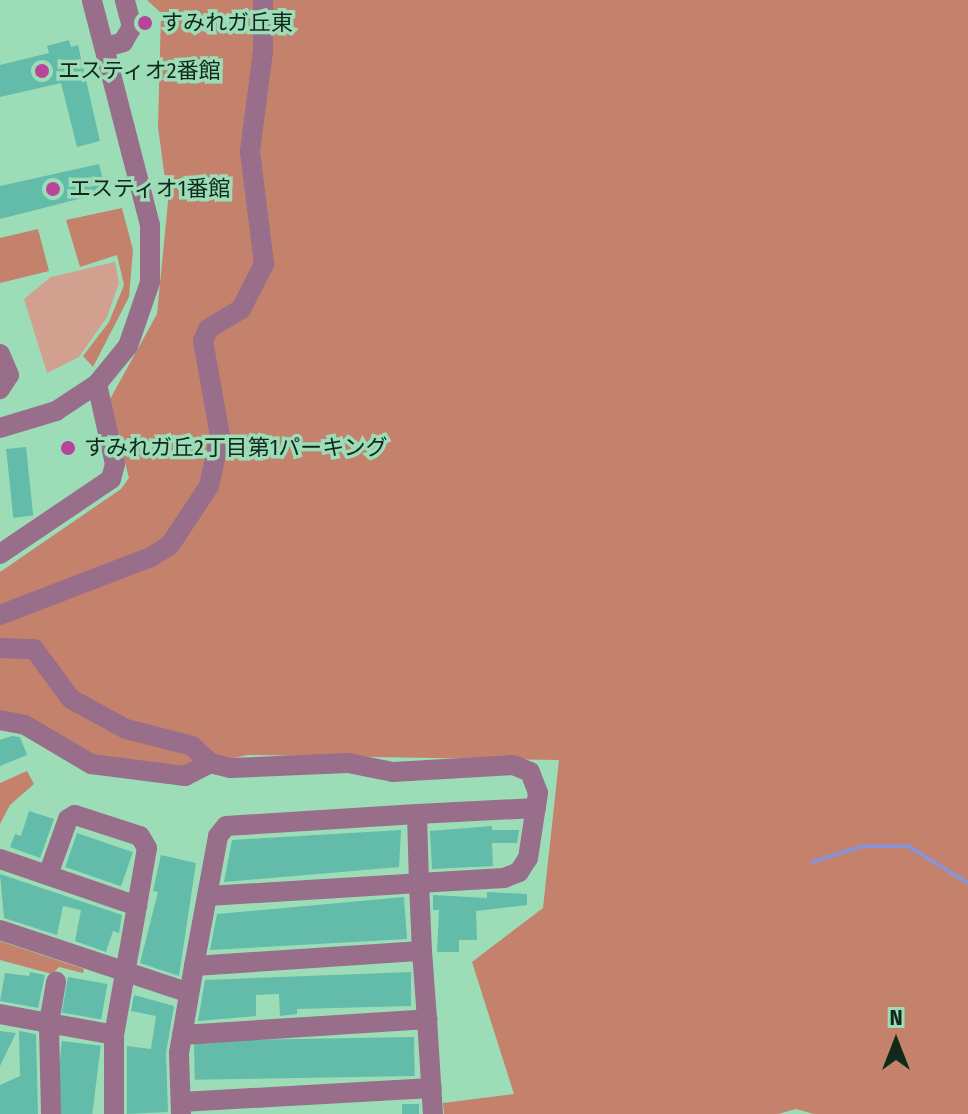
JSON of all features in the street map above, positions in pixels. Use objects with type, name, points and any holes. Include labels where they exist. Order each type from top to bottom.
[{"type":"street","points":[[0,428],[56,411],[97,384],[138,326],[150,282],[150,225],[92,0]]},
{"type":"street","points":[[106,47],[123,42],[132,27],[125,0]]},
{"type":"street","points":[[0,615],[151,557],[170,545],[209,486],[220,436],[203,341],[208,329],[241,309],[260,278],[265,250],[250,151],[263,51],[263,0]]},
{"type":"street","points":[[0,354],[9,375],[0,389]]},
{"type":"street","points":[[0,550],[111,479],[115,464],[97,384]]},
{"type":"street","points":[[0,648],[34,649],[71,699],[126,729],[192,746],[210,763],[230,768],[348,763],[393,772],[513,765],[530,772],[538,783],[528,858],[519,872],[419,883],[208,896]]},
{"type":"street","points":[[0,720],[25,725],[91,764],[185,776],[210,763]]},
{"type":"street","points":[[432,1088],[181,1108],[182,1035],[218,836],[226,826],[536,808]]},
{"type":"street","points":[[417,814],[433,1114]]},
{"type":"street","points":[[48,875],[68,819],[75,815],[140,836],[147,848],[114,1035],[114,1114]]},
{"type":"street","points":[[0,859],[137,906]]},
{"type":"street","points":[[0,930],[127,975],[189,993]]},
{"type":"street","points":[[194,966],[422,951]]},
{"type":"street","points":[[51,1114],[49,1023],[56,982]]},
{"type":"street","points":[[0,1014],[114,1035]]},
{"type":"street","points":[[182,1035],[427,1019]]},
{"type":"shaded area","points":[[147,0],[968,0],[968,1114],[814,1114],[796,1109],[778,1114],[444,1114],[443,1103],[514,1094],[472,962],[543,908],[559,760],[248,755],[189,767],[86,757],[22,714],[0,715],[0,572],[121,489],[129,478],[109,401],[157,314],[168,202],[158,127],[161,13]]},
{"type":"shaded area","points":[[122,208],[133,250],[129,297],[93,367],[83,356],[109,322],[124,285],[117,255],[80,267],[66,220]]},
{"type":"shaded area","points":[[38,229],[49,271],[0,283],[0,238]]},
{"type":"shaded area","points":[[115,262],[119,283],[107,317],[79,357],[47,373],[24,299],[51,277]]},
{"type":"shaded area","points":[[27,771],[34,784],[10,805],[0,824],[0,783]]},
{"type":"shaded area","points":[[0,941],[84,969],[83,973],[59,967],[52,974],[0,960]]},
{"type":"building","name":"エスティオ2番館","points":[[69,40],[71,47],[78,45],[100,141],[77,147],[61,83],[0,97],[0,65],[49,53],[47,46]]},
{"type":"building","name":"エスティオ1番館","points":[[99,164],[106,192],[0,219],[0,186]]},
{"type":"building","points":[[26,447],[33,516],[13,518],[6,449]]},
{"type":"building","points":[[20,737],[27,755],[0,766],[0,740]]},
{"type":"building","points":[[29,811],[54,819],[40,858],[10,847],[15,834],[21,836]]},
{"type":"building","points":[[492,826],[492,830],[519,830],[517,843],[492,843],[493,866],[432,869],[430,831]]},
{"type":"building","points":[[401,830],[399,867],[224,882],[232,840]]},
{"type":"building","points":[[77,833],[133,852],[121,886],[65,867]]},
{"type":"building","points":[[161,855],[196,863],[179,976],[140,963],[158,892],[153,891]]},
{"type":"building","points":[[0,874],[122,915],[119,933],[113,931],[106,952],[75,941],[81,910],[63,906],[57,935],[4,918]]},
{"type":"building","points":[[487,892],[527,894],[527,905],[476,911],[477,940],[459,940],[459,952],[437,952],[439,910],[433,910],[433,895],[487,898]]},
{"type":"building","points":[[404,897],[407,939],[210,950],[217,914]]},
{"type":"building","points":[[30,972],[45,975],[38,1008],[0,1001],[5,973],[29,976]]},
{"type":"building","points":[[411,972],[411,1006],[297,1009],[297,1014],[280,1016],[279,994],[256,995],[256,1016],[198,1021],[205,980]]},
{"type":"building","points":[[68,977],[107,984],[101,1019],[62,1012]]},
{"type":"building","points":[[134,995],[174,1006],[166,1053],[168,1112],[127,1114],[127,1046],[151,1049],[156,1016],[131,1011]]},
{"type":"building","points":[[0,1031],[16,1033],[0,1066]]},
{"type":"building","points":[[19,1031],[36,1034],[38,1114],[0,1114],[0,1085],[20,1076]]},
{"type":"building","points":[[414,1037],[415,1076],[195,1080],[194,1041]]},
{"type":"building","points":[[62,1041],[101,1046],[92,1114],[53,1113]]},
{"type":"building","points":[[402,1104],[419,1104],[419,1114],[402,1114]]},
{"type":"waterway","points":[[812,862],[863,846],[908,846],[968,883]]},
{"type":"place","name":"すみれガ丘東","points":[[145,23]]},
{"type":"place","name":"エスティオ2番館","points":[[42,71]]},
{"type":"place","name":"エスティオ1番館","points":[[53,189]]},
{"type":"place","name":"すみれガ丘2丁目第1パーキング","points":[[68,448]]}]
